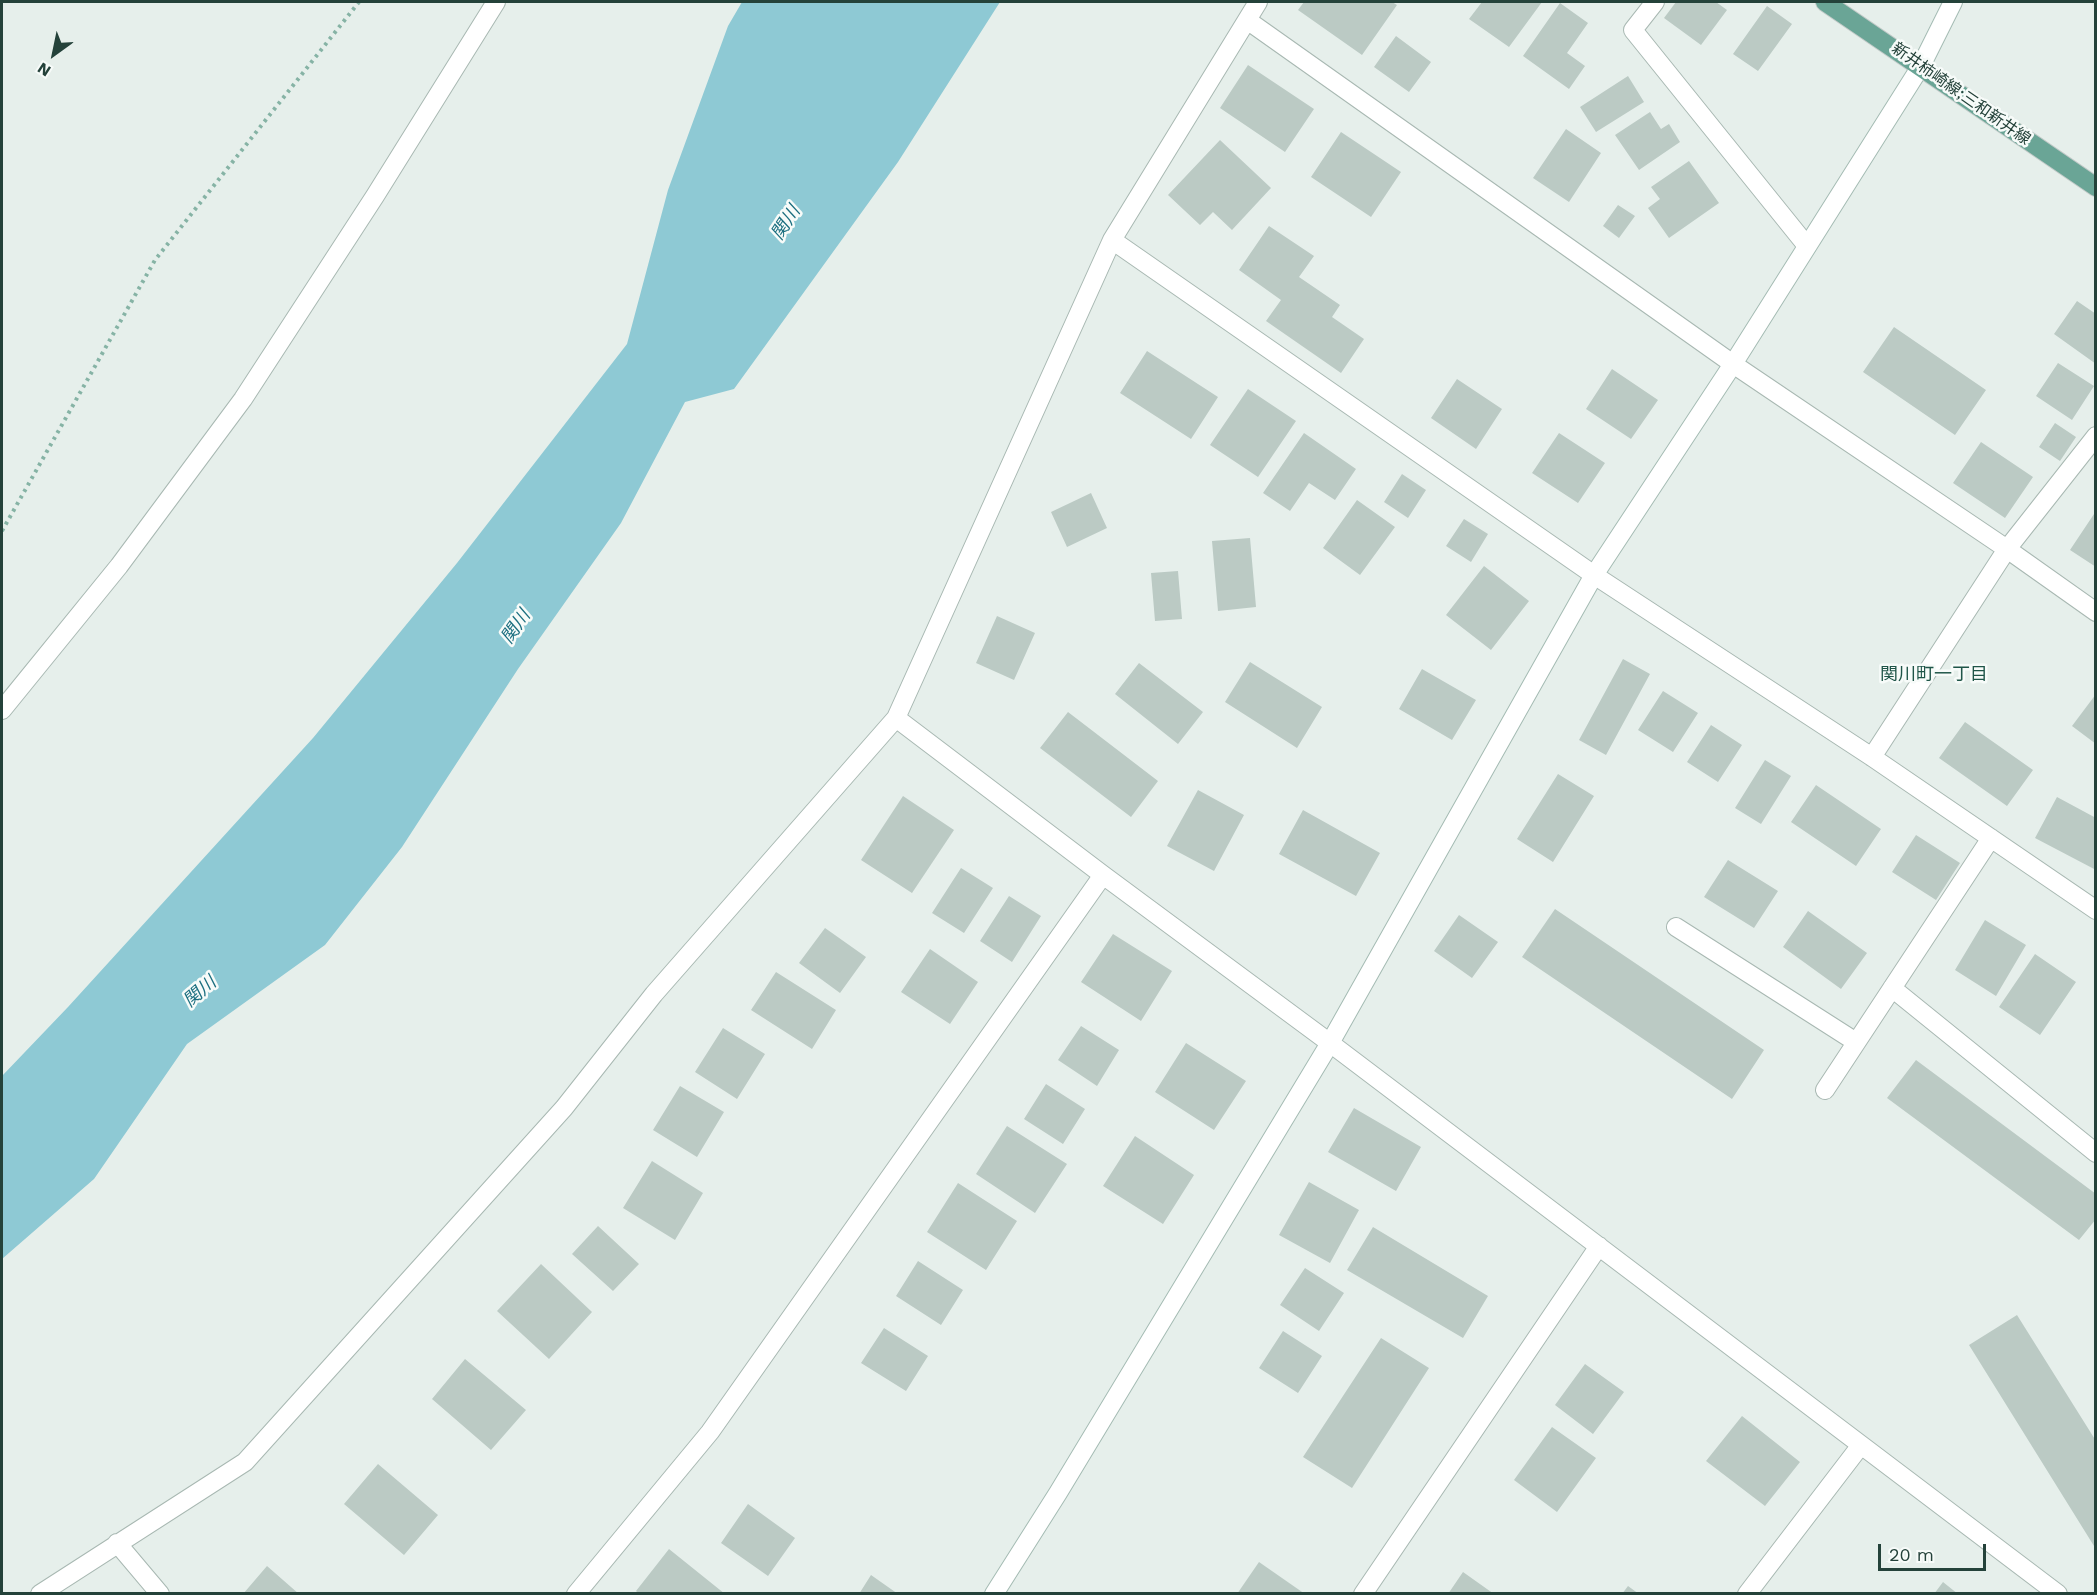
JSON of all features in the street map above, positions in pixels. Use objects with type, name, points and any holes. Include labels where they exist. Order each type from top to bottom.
[{"type":"main road","name":"新井柿崎線;三和新井線","points":[[1825,2],[2096,187]]},
{"type":"street","points":[[2,710],[119,566],[243,399],[375,196],[496,2]]},
{"type":"street","points":[[40,1593],[245,1462],[564,1108],[654,994],[896,718],[1112,240],[1258,2]]},
{"type":"street","points":[[1655,2],[1632,30],[1807,246]]},
{"type":"street","points":[[994,1593],[1058,1493],[1330,1043],[1594,575],[1733,364],[1921,66],[1953,2]]},
{"type":"street","points":[[1247,20],[1733,364],[2007,549],[2096,612]]},
{"type":"street","points":[[1112,240],[1594,575],[1872,757],[2096,910]]},
{"type":"street","points":[[1872,757],[2007,549],[2096,436]]},
{"type":"street","points":[[896,718],[2058,1593]]},
{"type":"street","points":[[1825,1090],[1991,838]]},
{"type":"street","points":[[581,1592],[710,1432],[1103,875]]},
{"type":"street","points":[[1676,927],[1856,1042]]},
{"type":"street","points":[[1892,988],[2096,1153]]},
{"type":"street","points":[[1363,1593],[1599,1246]]},
{"type":"street","points":[[1747,1593],[1861,1445]]},
{"type":"street","points":[[117,1543],[160,1593]]},
{"type":"path","points":[[2,531],[155,260],[359,2]]},
{"type":"water","name":"関川","points":[[742,2],[1000,2],[898,162],[734,389],[685,402],[621,523],[518,669],[402,847],[325,945],[187,1044],[94,1179],[2,1259],[2,1076],[68,1007],[313,738],[457,563],[627,344],[668,190],[728,26]]},
{"type":"building","points":[[1304,2],[1392,2],[1397,5],[1362,55],[1298,10]]},
{"type":"building","points":[[1482,2],[1542,2],[1509,47],[1469,19]]},
{"type":"building","points":[[1676,2],[1716,2],[1727,10],[1701,45],[1664,18]]},
{"type":"building","points":[[1560,3],[1588,23],[1567,53],[1585,66],[1569,89],[1523,56]]},
{"type":"building","points":[[1767,6],[1792,24],[1758,71],[1733,54]]},
{"type":"building","points":[[1396,36],[1431,62],[1409,92],[1374,67]]},
{"type":"building","points":[[1248,65],[1314,109],[1285,152],[1220,108]]},
{"type":"building","points":[[1628,76],[1644,102],[1596,132],[1580,107]]},
{"type":"building","points":[[1650,112],[1661,129],[1669,124],[1680,142],[1639,170],[1615,135]]},
{"type":"building","points":[[1566,129],[1601,153],[1569,202],[1533,178]]},
{"type":"building","points":[[1341,132],[1401,172],[1371,217],[1311,177]]},
{"type":"building","points":[[1220,140],[1271,188],[1232,230],[1213,212],[1200,225],[1168,195]]},
{"type":"building","points":[[1689,161],[1719,203],[1669,238],[1648,208],[1660,199],[1651,187]]},
{"type":"building","points":[[1618,205],[1635,216],[1619,238],[1603,226]]},
{"type":"building","points":[[1269,226],[1314,256],[1299,277],[1340,305],[1332,317],[1364,339],[1341,373],[1266,321],[1281,300],[1239,270]]},
{"type":"building","points":[[2077,301],[2096,314],[2096,364],[2054,334]]},
{"type":"building","points":[[1894,327],[1986,390],[1955,435],[1863,372]]},
{"type":"building","points":[[1147,351],[1218,397],[1191,439],[1120,393]]},
{"type":"building","points":[[2058,363],[2094,386],[2072,420],[2036,396]]},
{"type":"building","points":[[1612,369],[1658,400],[1631,439],[1586,409]]},
{"type":"building","points":[[1457,379],[1502,409],[1476,449],[1431,418]]},
{"type":"building","points":[[1248,389],[1296,421],[1258,477],[1210,445]]},
{"type":"building","points":[[2055,423],[2076,437],[2060,461],[2039,447]]},
{"type":"building","points":[[1304,433],[1356,469],[1335,500],[1309,483],[1290,511],[1263,493]]},
{"type":"building","points":[[1559,433],[1605,463],[1578,503],[1532,473]]},
{"type":"building","points":[[1981,442],[2033,477],[2005,518],[1953,483]]},
{"type":"building","points":[[1402,474],[1426,490],[1408,518],[1384,502]]},
{"type":"building","points":[[1091,493],[1107,528],[1067,547],[1051,512]]},
{"type":"building","points":[[1357,500],[1395,527],[1360,575],[1323,548]]},
{"type":"building","points":[[2096,511],[2096,567],[2070,550]]},
{"type":"building","points":[[1464,519],[1488,534],[1471,562],[1446,546]]},
{"type":"building","points":[[1250,538],[1256,607],[1218,611],[1212,541]]},
{"type":"building","points":[[1484,566],[1529,601],[1491,650],[1446,615]]},
{"type":"building","points":[[1178,571],[1182,619],[1155,621],[1151,573]]},
{"type":"building","points":[[997,616],[1035,633],[1014,680],[976,663]]},
{"type":"building","points":[[1623,659],[1650,674],[1606,755],[1579,740]]},
{"type":"building","points":[[1250,662],[1322,707],[1297,748],[1225,702]]},
{"type":"building","points":[[1139,663],[1203,712],[1178,744],[1115,694]]},
{"type":"building","points":[[1422,669],[1476,700],[1452,740],[1399,709]]},
{"type":"building","points":[[1663,691],[1698,713],[1673,752],[1638,730]]},
{"type":"building","points":[[2096,694],[2096,744],[2072,726]]},
{"type":"building","points":[[1068,712],[1158,781],[1131,817],[1040,748]]},
{"type":"building","points":[[1965,722],[2033,770],[2007,806],[1939,758]]},
{"type":"building","points":[[1711,725],[1742,745],[1718,782],[1687,762]]},
{"type":"building","points":[[1765,760],[1791,776],[1761,824],[1735,808]]},
{"type":"building","points":[[1558,774],[1594,796],[1553,862],[1517,839]]},
{"type":"building","points":[[1816,785],[1881,829],[1856,866],[1791,822]]},
{"type":"building","points":[[1198,790],[1244,815],[1214,871],[1167,846]]},
{"type":"building","points":[[903,796],[954,830],[912,893],[861,860]]},
{"type":"building","points":[[2057,797],[2096,818],[2096,870],[2035,838]]},
{"type":"building","points":[[1303,810],[1380,853],[1356,896],[1279,854]]},
{"type":"building","points":[[1916,835],[1960,863],[1936,900],[1892,872]]},
{"type":"building","points":[[1728,860],[1778,891],[1754,928],[1704,897]]},
{"type":"building","points":[[961,868],[993,888],[964,933],[932,913]]},
{"type":"building","points":[[1009,896],[1041,916],[1012,962],[980,941]]},
{"type":"building","points":[[1555,909],[1764,1050],[1732,1099],[1522,957]]},
{"type":"building","points":[[1808,911],[1867,953],[1841,989],[1783,947]]},
{"type":"building","points":[[1459,915],[1498,942],[1472,978],[1434,951]]},
{"type":"building","points":[[1985,920],[2026,945],[1996,996],[1955,970]]},
{"type":"building","points":[[825,928],[866,957],[840,993],[799,963]]},
{"type":"building","points":[[1113,934],[1172,971],[1141,1021],[1081,982]]},
{"type":"building","points":[[930,949],[978,982],[950,1024],[901,992]]},
{"type":"building","points":[[2035,954],[2076,982],[2040,1035],[1999,1007]]},
{"type":"building","points":[[776,972],[836,1010],[812,1049],[751,1010]]},
{"type":"building","points":[[1081,1026],[1119,1050],[1097,1086],[1058,1060]]},
{"type":"building","points":[[723,1028],[765,1054],[737,1099],[695,1072]]},
{"type":"building","points":[[1186,1043],[1246,1081],[1214,1130],[1155,1092]]},
{"type":"building","points":[[1916,1060],[2096,1194],[2096,1219],[2079,1240],[1887,1098]]},
{"type":"building","points":[[1046,1084],[1085,1109],[1063,1144],[1024,1119]]},
{"type":"building","points":[[680,1086],[724,1112],[697,1157],[653,1130]]},
{"type":"building","points":[[1354,1108],[1421,1147],[1396,1191],[1328,1152]]},
{"type":"building","points":[[1007,1126],[1067,1164],[1035,1213],[976,1174]]},
{"type":"building","points":[[1135,1136],[1194,1175],[1163,1224],[1103,1186]]},
{"type":"building","points":[[652,1161],[703,1193],[675,1240],[623,1208]]},
{"type":"building","points":[[1309,1182],[1359,1210],[1330,1263],[1279,1235]]},
{"type":"building","points":[[958,1183],[1017,1221],[986,1270],[927,1232]]},
{"type":"building","points":[[598,1226],[639,1264],[613,1291],[572,1254]]},
{"type":"building","points":[[1373,1227],[1488,1296],[1463,1338],[1347,1270]]},
{"type":"building","points":[[918,1261],[963,1290],[941,1325],[896,1296]]},
{"type":"building","points":[[541,1264],[592,1312],[549,1359],[497,1311]]},
{"type":"building","points":[[1305,1268],[1344,1293],[1319,1331],[1280,1305]]},
{"type":"building","points":[[2017,1315],[2096,1441],[2096,1545],[2094,1546],[1969,1345]]},
{"type":"building","points":[[884,1328],[928,1356],[906,1391],[861,1363]]},
{"type":"building","points":[[1283,1331],[1322,1356],[1298,1393],[1259,1368]]},
{"type":"building","points":[[1381,1338],[1429,1368],[1352,1488],[1303,1457]]},
{"type":"building","points":[[465,1359],[526,1410],[491,1450],[432,1399]]},
{"type":"building","points":[[1585,1364],[1624,1392],[1593,1434],[1555,1405]]},
{"type":"building","points":[[1742,1416],[1800,1462],[1765,1506],[1706,1461]]},
{"type":"building","points":[[1552,1427],[1596,1458],[1557,1512],[1514,1480]]},
{"type":"building","points":[[378,1464],[438,1515],[404,1555],[344,1504]]},
{"type":"building","points":[[748,1504],[795,1538],[768,1576],[721,1543]]},
{"type":"building","points":[[669,1549],[725,1594],[639,1594],[636,1591]]},
{"type":"building","points":[[1259,1562],[1305,1594],[1237,1594]]},
{"type":"building","points":[[267,1566],[299,1594],[243,1594]]},
{"type":"building","points":[[1463,1572],[1494,1594],[1448,1594]]},
{"type":"building","points":[[871,1575],[898,1594],[859,1594]]},
{"type":"building","points":[[1943,1582],[1958,1594],[1934,1594]]},
{"type":"building","points":[[1628,1586],[1639,1594],[1622,1594]]},
{"type":"district","name":"関川町一丁目","points":[[1934,675]]}]
